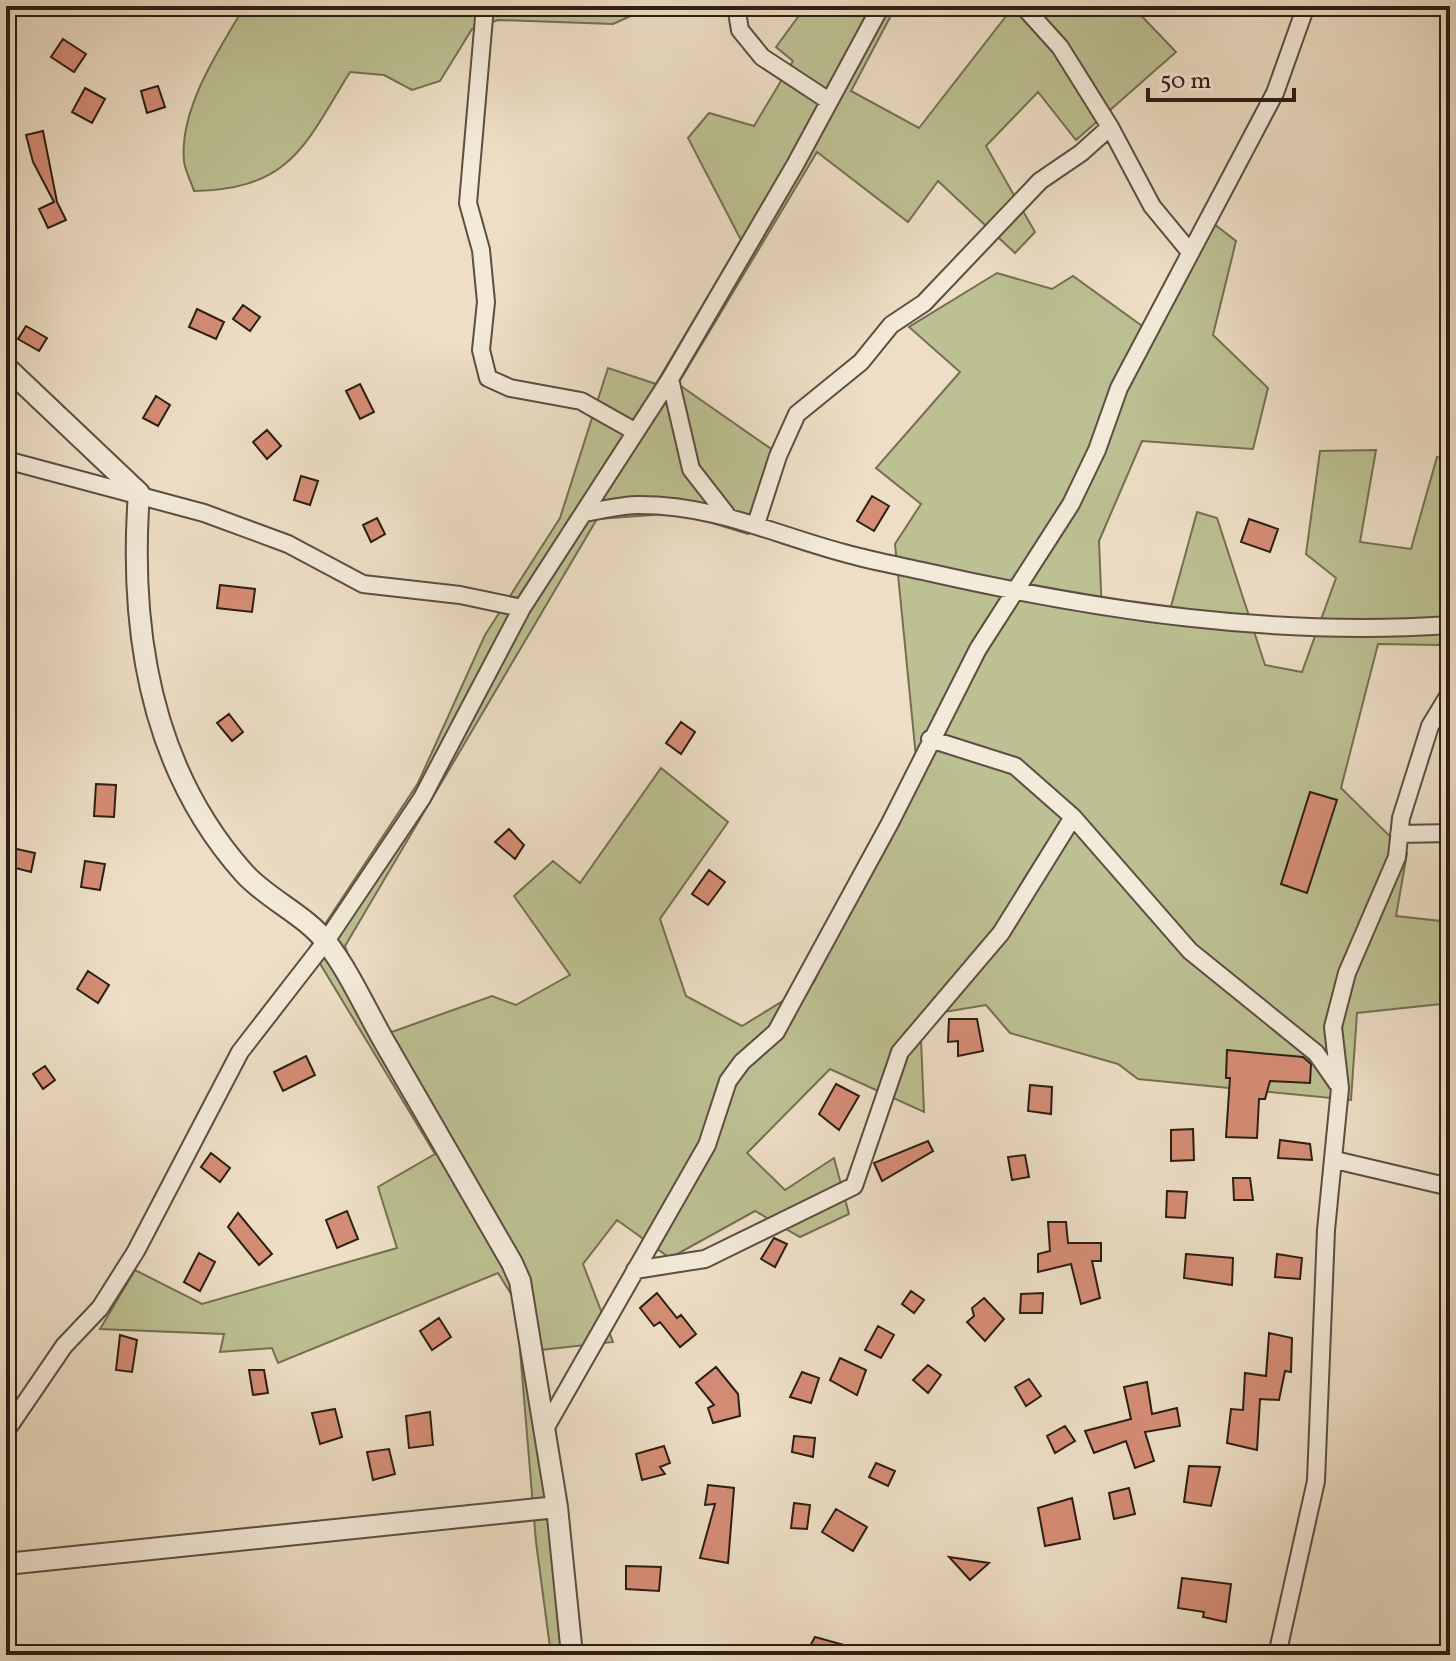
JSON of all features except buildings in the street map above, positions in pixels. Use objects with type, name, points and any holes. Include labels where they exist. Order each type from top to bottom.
[{"type":"street","points":[[485,6],[468,203],[481,250],[486,302],[481,350],[488,378],[510,388],[581,401],[636,432]]},
{"type":"street","points":[[736,6],[740,30],[762,57],[829,101]]},
{"type":"street","points":[[6,1431],[64,1346],[100,1308],[136,1251],[240,1052],[326,941],[422,798],[522,608],[670,379],[881,6]]},
{"type":"street","points":[[1023,6],[1060,47],[1110,127],[1152,206],[1190,252]]},
{"type":"street","points":[[546,1427],[707,1145],[728,1081],[742,1062],[776,1032],[890,823],[978,649],[1071,504],[1097,450],[1119,388],[1275,93],[1306,6]]},
{"type":"street","points":[[756,524],[778,456],[797,414],[861,362],[891,325],[924,303],[1040,181],[1081,153],[1110,127]]},
{"type":"street","points":[[6,367],[139,493]]},
{"type":"street","points":[[670,379],[691,469],[726,514]]},
{"type":"street","points":[[6,460],[139,493],[288,544],[363,584],[460,595],[522,608]]},
{"type":"street","points":[[139,493],[135,549],[138,624],[146,672],[183,784],[208,830],[246,876],[326,941],[520,1281],[546,1427],[572,1655]]},
{"type":"street","points":[[585,513],[638,505],[726,514],[844,553],[1016,592],[1286,629],[1371,631],[1450,625]]},
{"type":"street","points":[[1277,1655],[1315,1495],[1325,1242],[1340,1088],[1333,1027],[1347,973],[1397,857],[1401,818],[1430,726],[1450,693]]},
{"type":"street","points":[[930,739],[1015,766],[1073,817],[1190,951],[1316,1053],[1340,1088]]},
{"type":"street","points":[[635,1270],[705,1259],[854,1186],[900,1052],[1001,933],[1073,817]]},
{"type":"street","points":[[1399,834],[1450,833]]},
{"type":"street","points":[[1335,1160],[1450,1187]]},
{"type":"street","points":[[6,1564],[557,1507]]},
{"type":"green space","points":[[245,6],[653,6],[613,24],[498,20],[472,29],[440,81],[412,90],[384,75],[350,72],[306,141],[292,158],[274,172],[253,182],[194,191],[184,161],[188,121],[203,80]]},
{"type":"green space","points":[[806,6],[896,6],[851,91],[919,128],[1014,6],[1132,6],[1176,52],[1076,140],[1038,92],[986,146],[1035,232],[1015,253],[938,181],[908,222],[817,152],[678,384],[777,453],[748,534],[680,513],[597,519],[345,946],[363,996],[389,1033],[492,996],[516,1005],[570,975],[514,896],[553,861],[580,883],[661,768],[728,822],[660,919],[686,996],[742,1026],[814,982],[916,757],[895,544],[921,504],[876,468],[960,372],[909,327],[997,273],[1052,289],[1073,276],[1156,336],[1214,224],[1236,241],[1213,335],[1268,388],[1253,449],[1142,441],[1099,541],[1102,614],[1167,621],[1197,512],[1217,518],[1265,665],[1302,672],[1336,578],[1306,554],[1320,451],[1376,450],[1360,542],[1411,549],[1437,457],[1450,460],[1450,607],[1439,645],[1378,644],[1341,788],[1407,853],[1396,916],[1450,922],[1450,1003],[1357,1013],[1351,1100],[1138,1079],[1118,1064],[1010,1033],[986,1005],[920,1016],[924,1112],[830,1069],[747,1153],[785,1190],[834,1158],[849,1214],[800,1237],[755,1211],[670,1258],[617,1220],[583,1264],[613,1342],[541,1350],[576,1655],[551,1655],[536,1542],[516,1302],[498,1273],[278,1363],[272,1348],[220,1352],[224,1334],[100,1329],[135,1270],[202,1304],[397,1248],[378,1187],[435,1154],[310,947],[418,783],[485,635],[560,518],[608,368],[656,384],[741,240],[688,138],[709,113],[754,126],[793,61],[776,47]]}]
